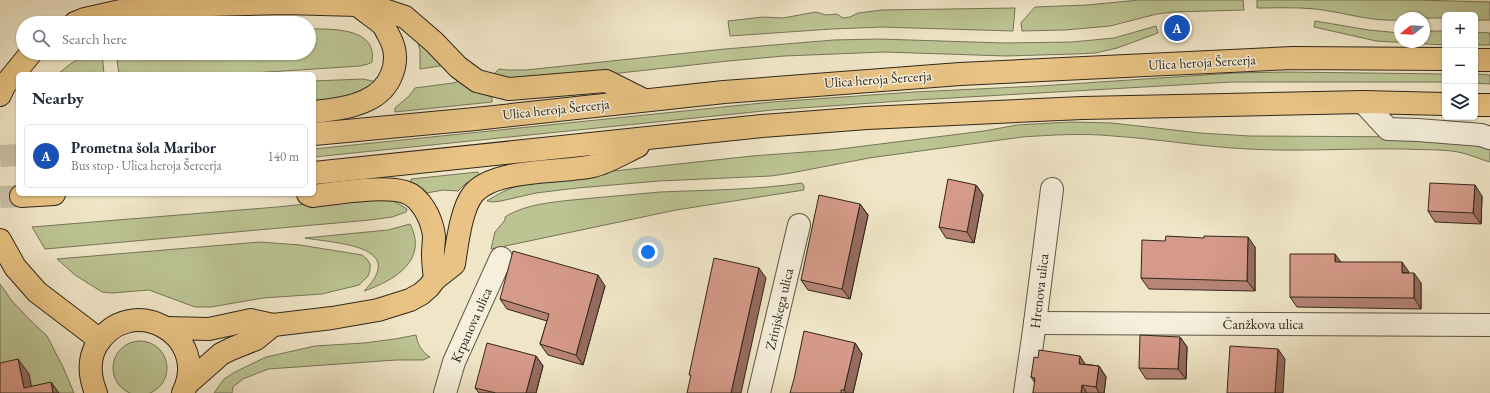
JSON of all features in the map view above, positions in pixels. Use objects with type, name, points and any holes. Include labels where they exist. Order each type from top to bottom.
[{"type":"main road","points":[[98,16],[138,7],[285,2],[357,5],[381,9],[405,17],[434,42],[458,67],[477,81],[509,89],[606,81],[644,100]]},
{"type":"main road","points":[[316,112],[336,109],[365,101],[381,91],[396,66],[394,45],[384,26],[357,5]]},
{"type":"main road","name":"Ulica heroja Šercerja","points":[[316,134],[475,119],[644,100],[844,82],[967,73],[1293,58],[1442,60]]},
{"type":"main road","points":[[0,95],[4,86],[26,60]]},
{"type":"main road","points":[[1478,60],[1490,60]]},
{"type":"main road","points":[[316,173],[657,137],[867,118],[1082,108],[1363,102],[1442,104]]},
{"type":"main road","points":[[1478,105],[1490,105]]},
{"type":"main road","points":[[167,328],[208,329],[251,320],[273,325],[353,315],[394,306],[410,300],[421,294],[435,279],[454,264],[460,227],[472,195],[478,189],[499,179],[525,174],[594,166],[657,137]]},
{"type":"main road","points":[[316,196],[369,190],[392,190],[406,192],[423,208],[430,219],[434,236],[433,253],[435,279]]},
{"type":"main road","points":[[0,240],[15,266],[37,292],[100,340]]},
{"type":"main road","points":[[96,393],[90,373],[94,350],[100,340],[111,329],[124,322],[138,320],[153,322],[167,328],[178,338],[186,351],[189,368],[185,388]]},
{"type":"main road","points":[[185,388],[221,354],[256,339],[273,325]]},
{"type":"street","points":[[1363,102],[1388,129],[1481,135],[1490,138]]},
{"type":"street","name":"Hrenova ulica","points":[[1025,393],[1052,189]]},
{"type":"street","name":"Zrinjskega ulica","points":[[759,393],[799,225]]},
{"type":"street","name":"Krpanova ulica","points":[[445,393],[454,362],[501,258]]},
{"type":"street","name":"Čanžkova ulica","points":[[1035,323],[1490,325]]},
{"type":"green space","points":[[1139,0],[1243,0],[1244,10],[1173,12],[1157,14],[1110,26],[1065,30],[1022,31],[1021,23],[1035,7],[1087,5]]},
{"type":"green space","points":[[1257,0],[1418,0],[1490,2],[1490,20],[1478,20],[1478,12],[1442,12],[1442,18],[1430,18],[1430,12],[1394,12],[1394,20],[1378,20],[1326,10],[1257,8]]},
{"type":"green space","points":[[1015,8],[1013,31],[881,27],[730,36],[728,21],[763,17],[783,18],[816,12],[826,15],[837,14],[843,18],[850,17],[858,13],[882,10]]},
{"type":"green space","points":[[1315,21],[1394,32],[1394,42],[1376,41],[1314,27]]},
{"type":"green space","points":[[1156,26],[1158,33],[1117,48],[1096,53],[1006,56],[884,52],[784,56],[524,82],[494,74],[499,69],[526,70],[725,49],[834,40],[878,39],[1004,43],[1072,42],[1114,38]]},
{"type":"green space","points":[[316,29],[351,32],[361,36],[368,42],[372,51],[372,62],[360,66],[268,72],[119,72],[117,60],[316,60]]},
{"type":"green space","points":[[1430,31],[1442,31],[1442,45],[1430,44]]},
{"type":"green space","points":[[1478,32],[1490,33],[1490,45],[1478,45]]},
{"type":"green space","points":[[416,37],[446,65],[420,69],[420,50]]},
{"type":"green space","points":[[77,60],[103,60],[104,72],[60,72]]},
{"type":"green space","points":[[1287,72],[1442,74],[1442,82],[1232,82],[915,100],[773,110],[316,157],[316,149],[772,102],[914,92],[1040,86],[1234,73]]},
{"type":"green space","points":[[1478,74],[1490,75],[1490,84],[1478,83]]},
{"type":"green space","points":[[363,79],[377,82],[363,92],[316,104],[316,81]]},
{"type":"green space","points":[[462,80],[474,91],[492,97],[492,102],[395,112],[395,108],[409,96],[415,88],[453,83]]},
{"type":"green space","points":[[1071,122],[1112,123],[1200,133],[1250,136],[1430,137],[1476,144],[1490,150],[1490,162],[1462,153],[1445,150],[1268,150],[1215,147],[1147,139],[1079,134],[1022,137],[869,158],[771,176],[659,181],[577,188],[536,193],[501,201],[487,201],[512,188],[539,180],[558,177],[752,156],[832,150],[984,131],[1017,125]]},
{"type":"green space","points":[[478,172],[479,176],[465,184],[458,191],[443,190],[427,193],[418,185],[411,182],[411,179]]},
{"type":"green space","points":[[802,183],[804,190],[676,210],[491,249],[495,232],[505,220],[505,217],[514,212],[536,205],[571,200],[660,192],[749,188]]},
{"type":"green space","points":[[390,199],[407,209],[406,212],[392,217],[370,220],[45,249],[32,227],[344,200]]},
{"type":"green space","points":[[410,224],[415,237],[415,249],[405,268],[386,282],[364,291],[376,276],[378,264],[373,255],[362,249],[348,245],[305,238],[388,230]]},
{"type":"green space","points":[[260,242],[300,245],[362,255],[370,264],[370,270],[368,276],[359,285],[322,294],[263,298],[211,307],[195,307],[149,290],[112,293],[102,292],[75,275],[57,259]]},
{"type":"green space","points":[[0,284],[12,301],[47,336],[74,393],[0,393]]},
{"type":"green space","points":[[416,335],[420,348],[430,357],[423,360],[396,360],[268,369],[243,379],[233,387],[232,393],[214,393],[224,379],[266,357],[315,346],[364,343]]},
{"type":"green space","points":[[135,341],[145,341],[155,345],[163,353],[167,363],[167,373],[163,383],[155,391],[148,394],[132,394],[125,391],[117,383],[113,373],[113,363],[117,353],[125,345]]},
{"type":"building","points":[[948,179],[976,185],[967,232],[939,227]]},
{"type":"building","points":[[1430,183],[1475,185],[1473,213],[1428,211]]},
{"type":"building","points":[[819,195],[860,204],[842,289],[801,280]]},
{"type":"building","points":[[1166,236],[1204,238],[1204,236],[1248,237],[1247,281],[1141,278],[1142,240],[1165,241]]},
{"type":"building","points":[[513,251],[598,275],[576,355],[540,344],[549,314],[500,299]]},
{"type":"building","points":[[1290,254],[1335,254],[1335,262],[1402,262],[1402,273],[1414,273],[1414,298],[1290,297]]},
{"type":"building","points":[[714,258],[759,268],[731,393],[687,393],[691,375],[689,375]]},
{"type":"building","points":[[804,331],[855,343],[844,390],[841,390],[841,393],[790,393]]},
{"type":"building","points":[[1140,335],[1180,337],[1178,369],[1139,368]]},
{"type":"building","points":[[487,343],[536,356],[526,393],[496,393],[475,388]]},
{"type":"building","points":[[1230,346],[1278,349],[1275,393],[1227,393]]},
{"type":"building","points":[[1039,350],[1080,356],[1079,364],[1099,366],[1096,387],[1082,385],[1081,393],[1033,393],[1035,378],[1031,377],[1034,357],[1038,358]]},
{"type":"building","points":[[18,359],[24,388],[51,382],[53,393],[0,393],[0,363]]},
{"type":"tunnel","points":[[0,156],[16,155]]},
{"type":"tunnel","points":[[0,197],[21,196]]},
{"type":"place","name":"Prometna šola Maribor","points":[[1177,28]]}]
